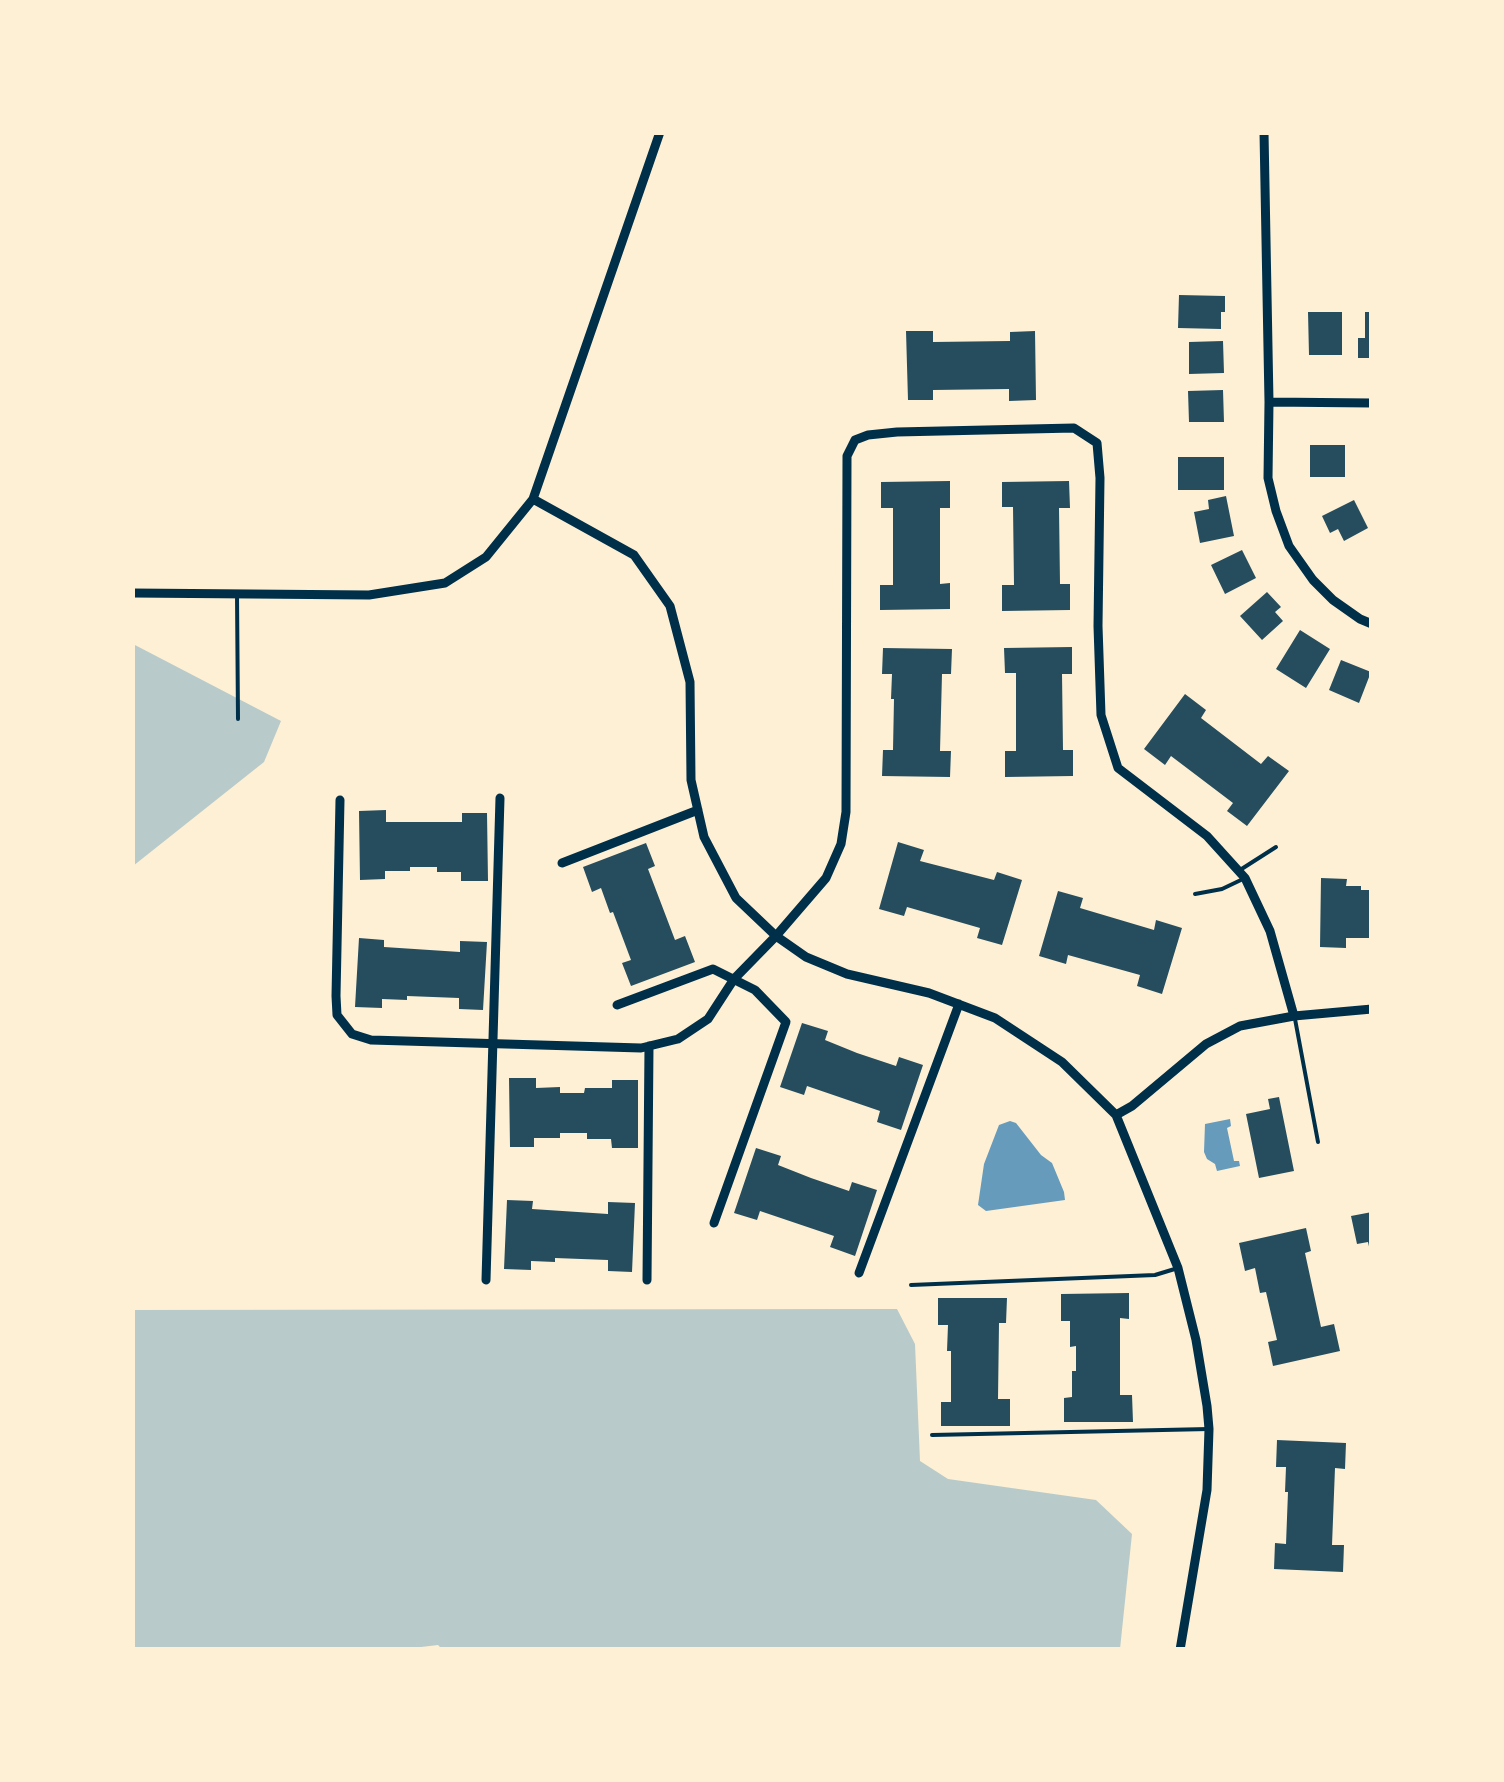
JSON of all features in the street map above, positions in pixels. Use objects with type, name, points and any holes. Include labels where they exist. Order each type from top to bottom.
[{"type":"street","points":[[132,593],[369,595],[445,583],[486,557],[533,499],[660,132]]},
{"type":"street","points":[[1264,132],[1268,478],[1289,546],[1312,580],[1333,600],[1372,624]]},
{"type":"street","points":[[1270,402],[1372,403]]},
{"type":"street","points":[[340,800],[337,1015],[352,1034],[371,1040],[641,1048],[678,1039],[708,1018],[734,979],[826,878],[841,844],[846,812],[847,456],[856,440],[868,435],[1074,428],[1097,444],[1101,714],[1118,768],[1207,836],[1242,874],[1270,931],[1294,1016]]},
{"type":"street","points":[[533,499],[634,555],[670,606],[690,682],[691,780],[704,837],[736,898],[776,936],[806,957],[847,974],[929,993],[995,1018],[1062,1062],[1116,1115],[1178,1268],[1196,1340],[1210,1429],[1207,1490],[1180,1650]]},
{"type":"street","points":[[486,1280],[500,798]]},
{"type":"street","points":[[562,863],[698,810]]},
{"type":"street","points":[[617,1005],[713,969],[755,990],[786,1022],[714,1223]]},
{"type":"street","points":[[858,1272],[959,1004]]},
{"type":"street","points":[[1116,1115],[1206,1044],[1240,1026],[1294,1016],[1372,1009]]},
{"type":"street","points":[[647,1280],[648,1046]]},
{"type":"lane","points":[[237,595],[238,719]]},
{"type":"lane","points":[[1195,894],[1222,890],[1276,847]]},
{"type":"lane","points":[[1294,1016],[1318,1142]]},
{"type":"lane","points":[[911,1285],[1155,1275],[1178,1268]]},
{"type":"lane","points":[[932,1435],[1210,1429]]},
{"type":"shaded area","points":[[133,644],[281,721],[264,762],[133,866]]},
{"type":"shaded area","points":[[897,1309],[915,1344],[920,1461],[948,1479],[1096,1500],[1132,1534],[1120,1649],[443,1650],[438,1645],[396,1650],[133,1649],[133,1310]]},
{"type":"water","points":[[1230,1119],[1231,1126],[1227,1128],[1234,1161],[1239,1161],[1240,1166],[1217,1171],[1204,1152],[1205,1124]]},
{"type":"water","points":[[1010,1121],[1052,1163],[1065,1200],[986,1211],[978,1205],[984,1164],[999,1125]]},
{"type":"building","points":[[1179,295],[1225,296],[1221,329],[1178,328]]},
{"type":"building","points":[[1308,312],[1342,312],[1342,355],[1309,355]]},
{"type":"building","points":[[1365,312],[1372,312],[1372,358],[1358,358],[1358,338],[1365,338]]},
{"type":"building","points":[[906,331],[933,331],[933,342],[1010,341],[1010,332],[1035,331],[1036,400],[1009,401],[1009,389],[933,390],[933,400],[908,400]]},
{"type":"building","points":[[1223,341],[1224,373],[1189,374],[1189,342]]},
{"type":"building","points":[[1223,390],[1224,422],[1189,422],[1188,391]]},
{"type":"building","points":[[1310,445],[1345,445],[1345,477],[1310,477]]},
{"type":"building","points":[[1178,457],[1224,457],[1224,490],[1178,490]]},
{"type":"building","points":[[950,481],[950,508],[940,508],[940,584],[950,583],[950,609],[880,610],[880,585],[893,585],[893,508],[881,508],[881,482]]},
{"type":"building","points":[[1069,481],[1070,508],[1059,508],[1060,584],[1070,584],[1070,610],[1002,611],[1002,585],[1014,585],[1013,507],[1002,507],[1002,482]]},
{"type":"building","points":[[1226,496],[1234,536],[1200,543],[1194,512],[1209,509],[1208,500]]},
{"type":"building","points":[[1354,500],[1368,528],[1344,541],[1338,529],[1330,533],[1322,516]]},
{"type":"building","points":[[1242,550],[1256,578],[1225,594],[1211,565]]},
{"type":"building","points":[[1267,592],[1281,607],[1275,612],[1283,621],[1262,640],[1240,616]]},
{"type":"building","points":[[1300,630],[1330,649],[1306,688],[1276,669]]},
{"type":"building","points":[[1072,647],[1072,674],[1062,674],[1063,750],[1073,750],[1073,776],[1005,777],[1005,751],[1016,751],[1016,673],[1005,673],[1004,648]]},
{"type":"building","points":[[883,648],[952,649],[951,674],[942,674],[940,751],[951,751],[950,777],[882,776],[883,750],[893,750],[894,699],[892,674],[882,674]]},
{"type":"building","points":[[1341,660],[1371,672],[1359,703],[1329,690]]},
{"type":"building","points":[[1185,694],[1206,710],[1201,718],[1261,764],[1268,756],[1289,771],[1247,826],[1227,811],[1233,803],[1171,756],[1165,765],[1144,749]]},
{"type":"building","points":[[386,810],[386,822],[462,822],[462,813],[487,813],[488,881],[461,881],[461,872],[437,872],[437,867],[385,871],[385,879],[360,880],[359,811]]},
{"type":"building","points":[[898,842],[924,850],[920,861],[994,880],[997,872],[1022,880],[1002,945],[977,938],[980,928],[907,907],[904,916],[879,909]]},
{"type":"building","points":[[646,843],[655,866],[648,869],[675,940],[685,936],[695,962],[631,986],[622,963],[631,960],[613,912],[610,913],[601,888],[592,892],[583,867]]},
{"type":"building","points":[[1321,878],[1347,879],[1346,886],[1372,890],[1372,938],[1346,938],[1346,948],[1320,947]]},
{"type":"building","points":[[1058,891],[1083,898],[1080,908],[1154,930],[1156,920],[1182,928],[1162,994],[1137,986],[1140,975],[1068,955],[1066,964],[1039,956]]},
{"type":"building","points":[[359,938],[384,940],[384,947],[460,952],[460,941],[487,942],[483,1010],[459,1009],[459,998],[407,996],[407,1000],[382,999],[382,1008],[355,1007]]},
{"type":"building","points":[[802,1023],[828,1031],[825,1040],[857,1053],[896,1066],[899,1057],[923,1065],[901,1130],[877,1122],[880,1111],[807,1086],[804,1095],[780,1087]]},
{"type":"building","points":[[509,1078],[536,1078],[536,1088],[560,1087],[560,1093],[612,1088],[612,1080],[638,1080],[638,1148],[612,1148],[611,1139],[587,1139],[587,1133],[560,1133],[560,1138],[534,1138],[534,1147],[510,1147]]},
{"type":"building","points":[[1279,1097],[1294,1171],[1259,1178],[1246,1114],[1270,1109],[1268,1099]]},
{"type":"building","points":[[756,1148],[781,1156],[778,1165],[811,1178],[849,1191],[852,1182],[877,1190],[855,1256],[830,1247],[834,1236],[760,1211],[757,1220],[734,1213]]},
{"type":"building","points":[[507,1200],[533,1201],[532,1209],[608,1214],[608,1202],[635,1203],[632,1272],[608,1271],[608,1260],[555,1258],[555,1262],[531,1261],[531,1270],[504,1269]]},
{"type":"building","points":[[1372,1212],[1370,1251],[1368,1242],[1357,1244],[1351,1216]]},
{"type":"building","points":[[1306,1228],[1311,1251],[1305,1253],[1321,1327],[1334,1324],[1340,1351],[1273,1366],[1268,1342],[1277,1340],[1266,1292],[1260,1293],[1255,1268],[1245,1271],[1239,1243]]},
{"type":"building","points":[[1129,1293],[1129,1319],[1120,1318],[1120,1395],[1132,1395],[1133,1422],[1064,1422],[1064,1398],[1072,1397],[1076,1346],[1070,1347],[1070,1321],[1061,1321],[1061,1294]]},
{"type":"building","points":[[938,1298],[1007,1298],[1006,1323],[999,1323],[998,1399],[1010,1399],[1010,1426],[941,1426],[941,1402],[951,1402],[951,1351],[947,1351],[948,1325],[938,1325]]},
{"type":"building","points":[[1277,1440],[1346,1443],[1345,1469],[1335,1468],[1332,1545],[1344,1545],[1343,1572],[1274,1569],[1275,1543],[1286,1544],[1288,1492],[1286,1467],[1276,1467]]}]
